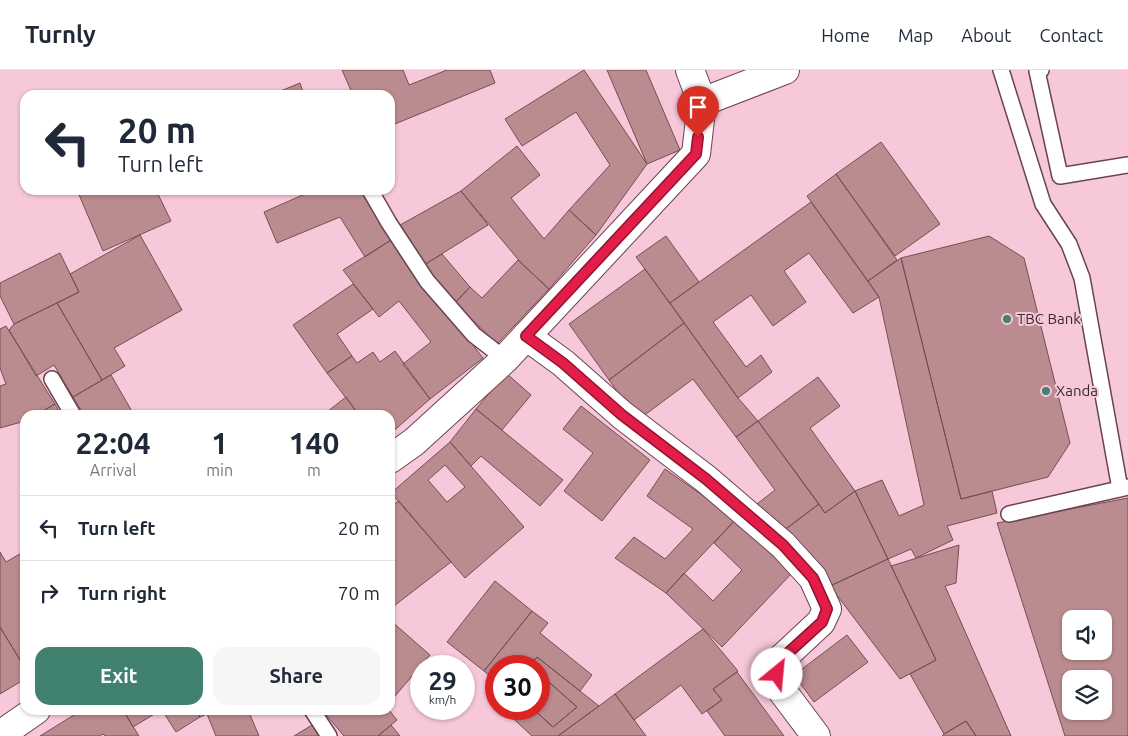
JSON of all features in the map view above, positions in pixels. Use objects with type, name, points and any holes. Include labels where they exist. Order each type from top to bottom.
[{"type":"street","points":[[395,456],[414,442],[505,359],[696,154],[702,102],[690,70]]},
{"type":"street","points":[[702,102],[784,70]]},
{"type":"street","points":[[526,336],[563,363],[622,415],[706,479],[783,545],[813,578],[827,609],[822,622],[777,663],[777,684],[816,736]]},
{"type":"street","points":[[0,734],[28,715]]},
{"type":"lane","points":[[1001,70],[1043,204],[1069,244],[1082,278],[1124,488],[1009,514]]},
{"type":"lane","points":[[1041,70],[1037,71],[1060,176],[1128,165]]},
{"type":"lane","points":[[373,195],[427,281],[474,335],[505,359]]},
{"type":"lane","points":[[52,379],[71,410]]},
{"type":"lane","points":[[315,715],[329,736]]},
{"type":"building","points":[[342,70],[403,70],[409,85],[447,70],[490,70],[495,83],[395,124],[395,90],[351,90]]},
{"type":"building","points":[[584,70],[647,164],[596,235],[569,210],[610,165],[576,112],[522,146],[505,119]]},
{"type":"building","points":[[607,70],[646,70],[680,150],[647,164]]},
{"type":"building","points":[[300,83],[302,90],[283,90]]},
{"type":"building","points":[[881,142],[940,224],[895,256],[836,174]]},
{"type":"building","points":[[517,146],[540,175],[511,198],[544,239],[569,210],[596,235],[549,289],[522,264],[461,191]]},
{"type":"building","points":[[836,174],[897,260],[868,281],[807,196]]},
{"type":"building","points":[[461,191],[488,225],[424,265],[393,229]]},
{"type":"building","points":[[79,195],[158,195],[171,221],[103,251]]},
{"type":"building","points":[[303,195],[363,195],[391,240],[365,257],[340,217],[277,243],[264,212]]},
{"type":"building","points":[[811,202],[879,297],[853,313],[809,253],[784,271],[806,302],[773,326],[751,295],[713,322],[746,367],[761,355],[772,372],[738,398],[670,303]]},
{"type":"building","points":[[140,235],[182,310],[114,348],[125,366],[102,380],[57,303],[79,292],[70,274]]},
{"type":"building","points":[[666,236],[699,282],[670,303],[636,257]]},
{"type":"building","points":[[989,236],[1024,258],[1070,443],[1048,477],[961,499],[901,258]]},
{"type":"building","points":[[391,240],[483,358],[430,399],[403,364],[431,342],[399,301],[379,317],[343,270]]},
{"type":"building","points":[[60,253],[79,292],[14,324],[0,296],[0,283]]},
{"type":"building","points":[[442,254],[470,287],[455,303],[424,265]]},
{"type":"building","points":[[901,258],[961,499],[992,491],[997,513],[947,526],[953,540],[916,558],[911,549],[888,559],[855,491],[882,480],[899,516],[924,505],[879,297],[868,281]]},
{"type":"building","points":[[518,260],[549,289],[497,344],[455,303],[470,287],[482,298]]},
{"type":"building","points":[[645,269],[684,323],[609,380],[569,324]]},
{"type":"building","points":[[353,284],[373,309],[337,334],[352,356],[327,373],[293,325]]},
{"type":"building","points":[[57,303],[102,380],[73,397],[54,365],[36,376],[9,330],[14,324]]},
{"type":"building","points":[[684,323],[738,398],[758,421],[736,437],[693,379],[638,420],[609,380]]},
{"type":"building","points":[[6,326],[55,404],[45,410],[20,410],[20,422],[0,428],[0,386],[6,384],[0,368],[0,329]]},
{"type":"building","points":[[395,351],[430,399],[395,430],[395,410],[355,410],[327,373],[352,356],[357,363],[373,352],[380,362]]},
{"type":"building","points":[[506,373],[531,395],[502,430],[476,409]]},
{"type":"building","points":[[111,375],[131,410],[81,410],[73,397]]},
{"type":"building","points":[[818,377],[840,406],[810,428],[855,491],[825,513],[758,421]]},
{"type":"building","points":[[346,397],[355,410],[329,410]]},
{"type":"building","points":[[55,404],[58,410],[45,410]]},
{"type":"building","points":[[581,406],[650,460],[602,521],[564,491],[593,453],[563,429]]},
{"type":"building","points":[[476,409],[563,480],[540,506],[481,456],[471,466],[450,442]]},
{"type":"building","points":[[758,421],[819,504],[779,534],[757,504],[775,490],[736,437]]},
{"type":"building","points":[[450,442],[524,527],[465,578],[395,498],[395,490]],"holes":[[[445,465],[465,487],[447,502],[428,480]]]},
{"type":"building","points":[[665,469],[736,519],[666,593],[615,558],[634,537],[665,559],[693,529],[647,496]]},
{"type":"building","points":[[855,491],[888,559],[830,586],[779,534],[819,504],[825,513]]},
{"type":"building","points":[[1128,498],[1128,736],[1065,736],[997,523]]},
{"type":"building","points":[[399,501],[451,562],[395,605],[395,504]]},
{"type":"building","points":[[736,519],[792,573],[722,647],[666,593],[684,573],[713,601],[742,570],[714,543]]},
{"type":"building","points":[[959,545],[956,583],[945,586],[1011,736],[976,736],[966,721],[944,734],[910,674],[936,660],[891,566]]},
{"type":"building","points":[[0,552],[6,562],[20,554],[20,660],[0,627]]},
{"type":"building","points":[[888,559],[936,660],[900,679],[830,586]]},
{"type":"building","points":[[495,581],[532,611],[497,655],[485,655],[484,671],[475,664],[475,655],[464,655],[447,642]]},
{"type":"building","points":[[532,611],[548,623],[540,633],[592,675],[580,691],[550,667],[550,655],[497,655]]},
{"type":"building","points":[[395,624],[430,655],[410,655],[410,678],[395,696]]},
{"type":"building","points":[[0,627],[20,660],[20,682],[0,694]]},
{"type":"building","points":[[703,629],[738,671],[713,689],[722,700],[702,714],[681,685],[634,720],[615,694]]},
{"type":"building","points":[[847,635],[868,662],[814,702],[794,675]]},
{"type":"building","points":[[550,667],[599,706],[558,736],[532,736],[515,720],[545,720],[553,727],[577,707],[550,683]]},
{"type":"building","points":[[737,672],[784,736],[725,736],[707,711],[722,700],[713,689]]},
{"type":"building","points":[[550,683],[577,707],[553,727],[545,720],[550,720]]},
{"type":"building","points":[[615,694],[646,736],[558,736],[599,706]]},
{"type":"building","points":[[74,715],[126,715],[139,736],[105,736],[103,734],[100,736],[40,736]]},
{"type":"building","points":[[126,715],[153,715],[133,727]]},
{"type":"building","points":[[165,715],[199,715],[200,717],[176,732]]},
{"type":"building","points":[[207,715],[250,715],[259,736],[216,736]]},
{"type":"building","points":[[326,715],[393,715],[397,720],[378,736],[344,736]]},
{"type":"building","points":[[966,721],[976,736],[942,736],[944,734]]},
{"type":"building","points":[[312,725],[319,736],[294,736]]},
{"type":"building","points":[[391,725],[400,736],[378,736]]},
{"type":"place","name":"TBC Bank","points":[[1007,319]]},
{"type":"place","name":"Xanda","points":[[1046,391]]},
{"type":"route","points":[[698,137],[696,154],[526,336],[563,363],[622,415],[706,479],[783,545],[813,578],[827,609],[822,622],[777,663],[777,674]]}]
